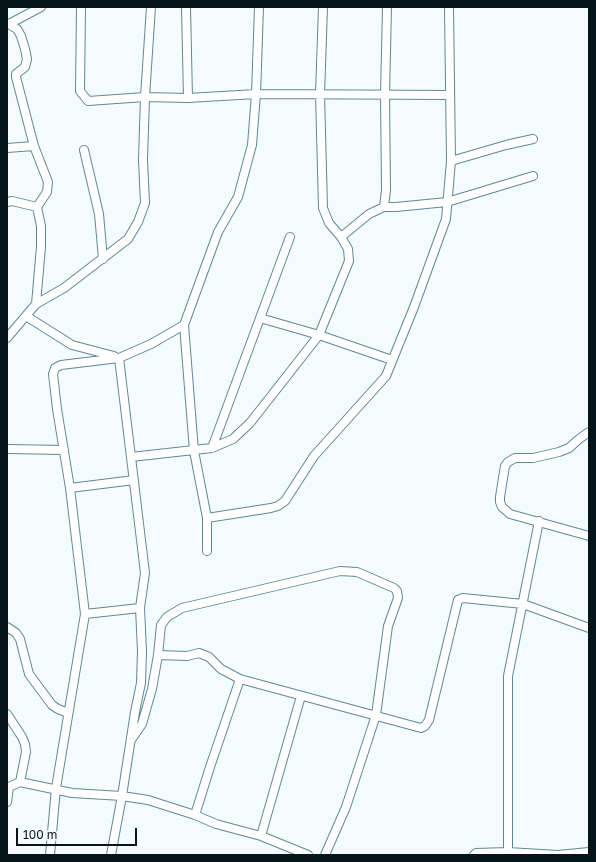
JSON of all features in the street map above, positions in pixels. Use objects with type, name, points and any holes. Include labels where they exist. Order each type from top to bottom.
[{"type":"street","points":[[8,24],[41,7]]},
{"type":"street","points":[[81,7],[80,91],[83,97],[88,101],[145,97],[188,98],[256,94],[450,95]]},
{"type":"street","points":[[7,338],[36,304],[64,288],[128,239],[138,222],[145,203],[143,160],[145,97],[151,7]]},
{"type":"street","points":[[186,7],[188,98]]},
{"type":"street","points":[[207,551],[207,518],[194,450],[184,325],[218,232],[238,197],[252,145],[256,94],[259,7]]},
{"type":"street","points":[[132,457],[212,448],[233,440],[250,423],[319,335],[349,261],[348,249],[341,237],[328,223],[323,208],[320,94],[323,7]]},
{"type":"street","points":[[384,207],[386,190],[385,95],[387,7]]},
{"type":"street","points":[[207,518],[272,508],[285,501],[314,456],[386,376],[414,307],[446,219],[451,161],[449,7]]},
{"type":"street","points":[[8,24],[17,29],[25,49],[27,59],[25,67],[16,74],[16,77],[34,146],[48,182],[47,192],[38,207],[41,226],[41,247],[36,304]]},
{"type":"street","points":[[451,161],[532,139]]},
{"type":"street","points":[[7,148],[34,146]]},
{"type":"street","points":[[84,150],[100,214],[103,259]]},
{"type":"street","points":[[341,237],[369,214],[384,207],[396,208],[447,202],[532,176]]},
{"type":"street","points":[[7,202],[12,201],[38,207]]},
{"type":"street","points":[[212,448],[290,237]]},
{"type":"street","points":[[26,316],[72,345],[119,358]]},
{"type":"street","points":[[260,318],[319,335],[392,360]]},
{"type":"street","points":[[50,855],[56,788],[85,614],[70,488],[53,374],[55,368],[61,365],[119,358],[151,344],[184,325]]},
{"type":"street","points":[[111,855],[142,683],[140,608],[145,573],[119,358]]},
{"type":"street","points":[[589,432],[569,448],[559,452],[533,458],[515,458],[505,466],[500,497],[502,506],[510,514],[589,536]]},
{"type":"street","points":[[7,449],[64,450]]},
{"type":"street","points":[[70,488],[134,480]]},
{"type":"street","points":[[508,852],[508,676],[539,521]]},
{"type":"street","points":[[131,740],[142,724],[152,689],[161,625],[167,617],[182,608],[340,570],[357,572],[394,588],[397,591],[398,598],[388,626],[376,715],[346,807],[325,855]]},
{"type":"street","points":[[158,654],[187,656],[199,653],[209,657],[221,669],[240,679],[421,728],[425,726],[429,720],[458,600],[463,598],[523,604],[589,628]]},
{"type":"street","points":[[85,614],[140,608]]},
{"type":"street","points":[[7,627],[16,633],[20,639],[29,674],[52,705],[68,713]]},
{"type":"street","points":[[195,815],[240,679]]},
{"type":"street","points":[[261,836],[300,696]]},
{"type":"street","points":[[7,714],[25,744],[26,752],[20,782]]},
{"type":"street","points":[[7,802],[8,785],[20,782],[56,788],[72,793],[122,796],[148,800],[195,815],[216,824],[261,836],[308,855]]},
{"type":"street","points":[[474,855],[476,853],[508,852],[558,854],[589,852]]}]
